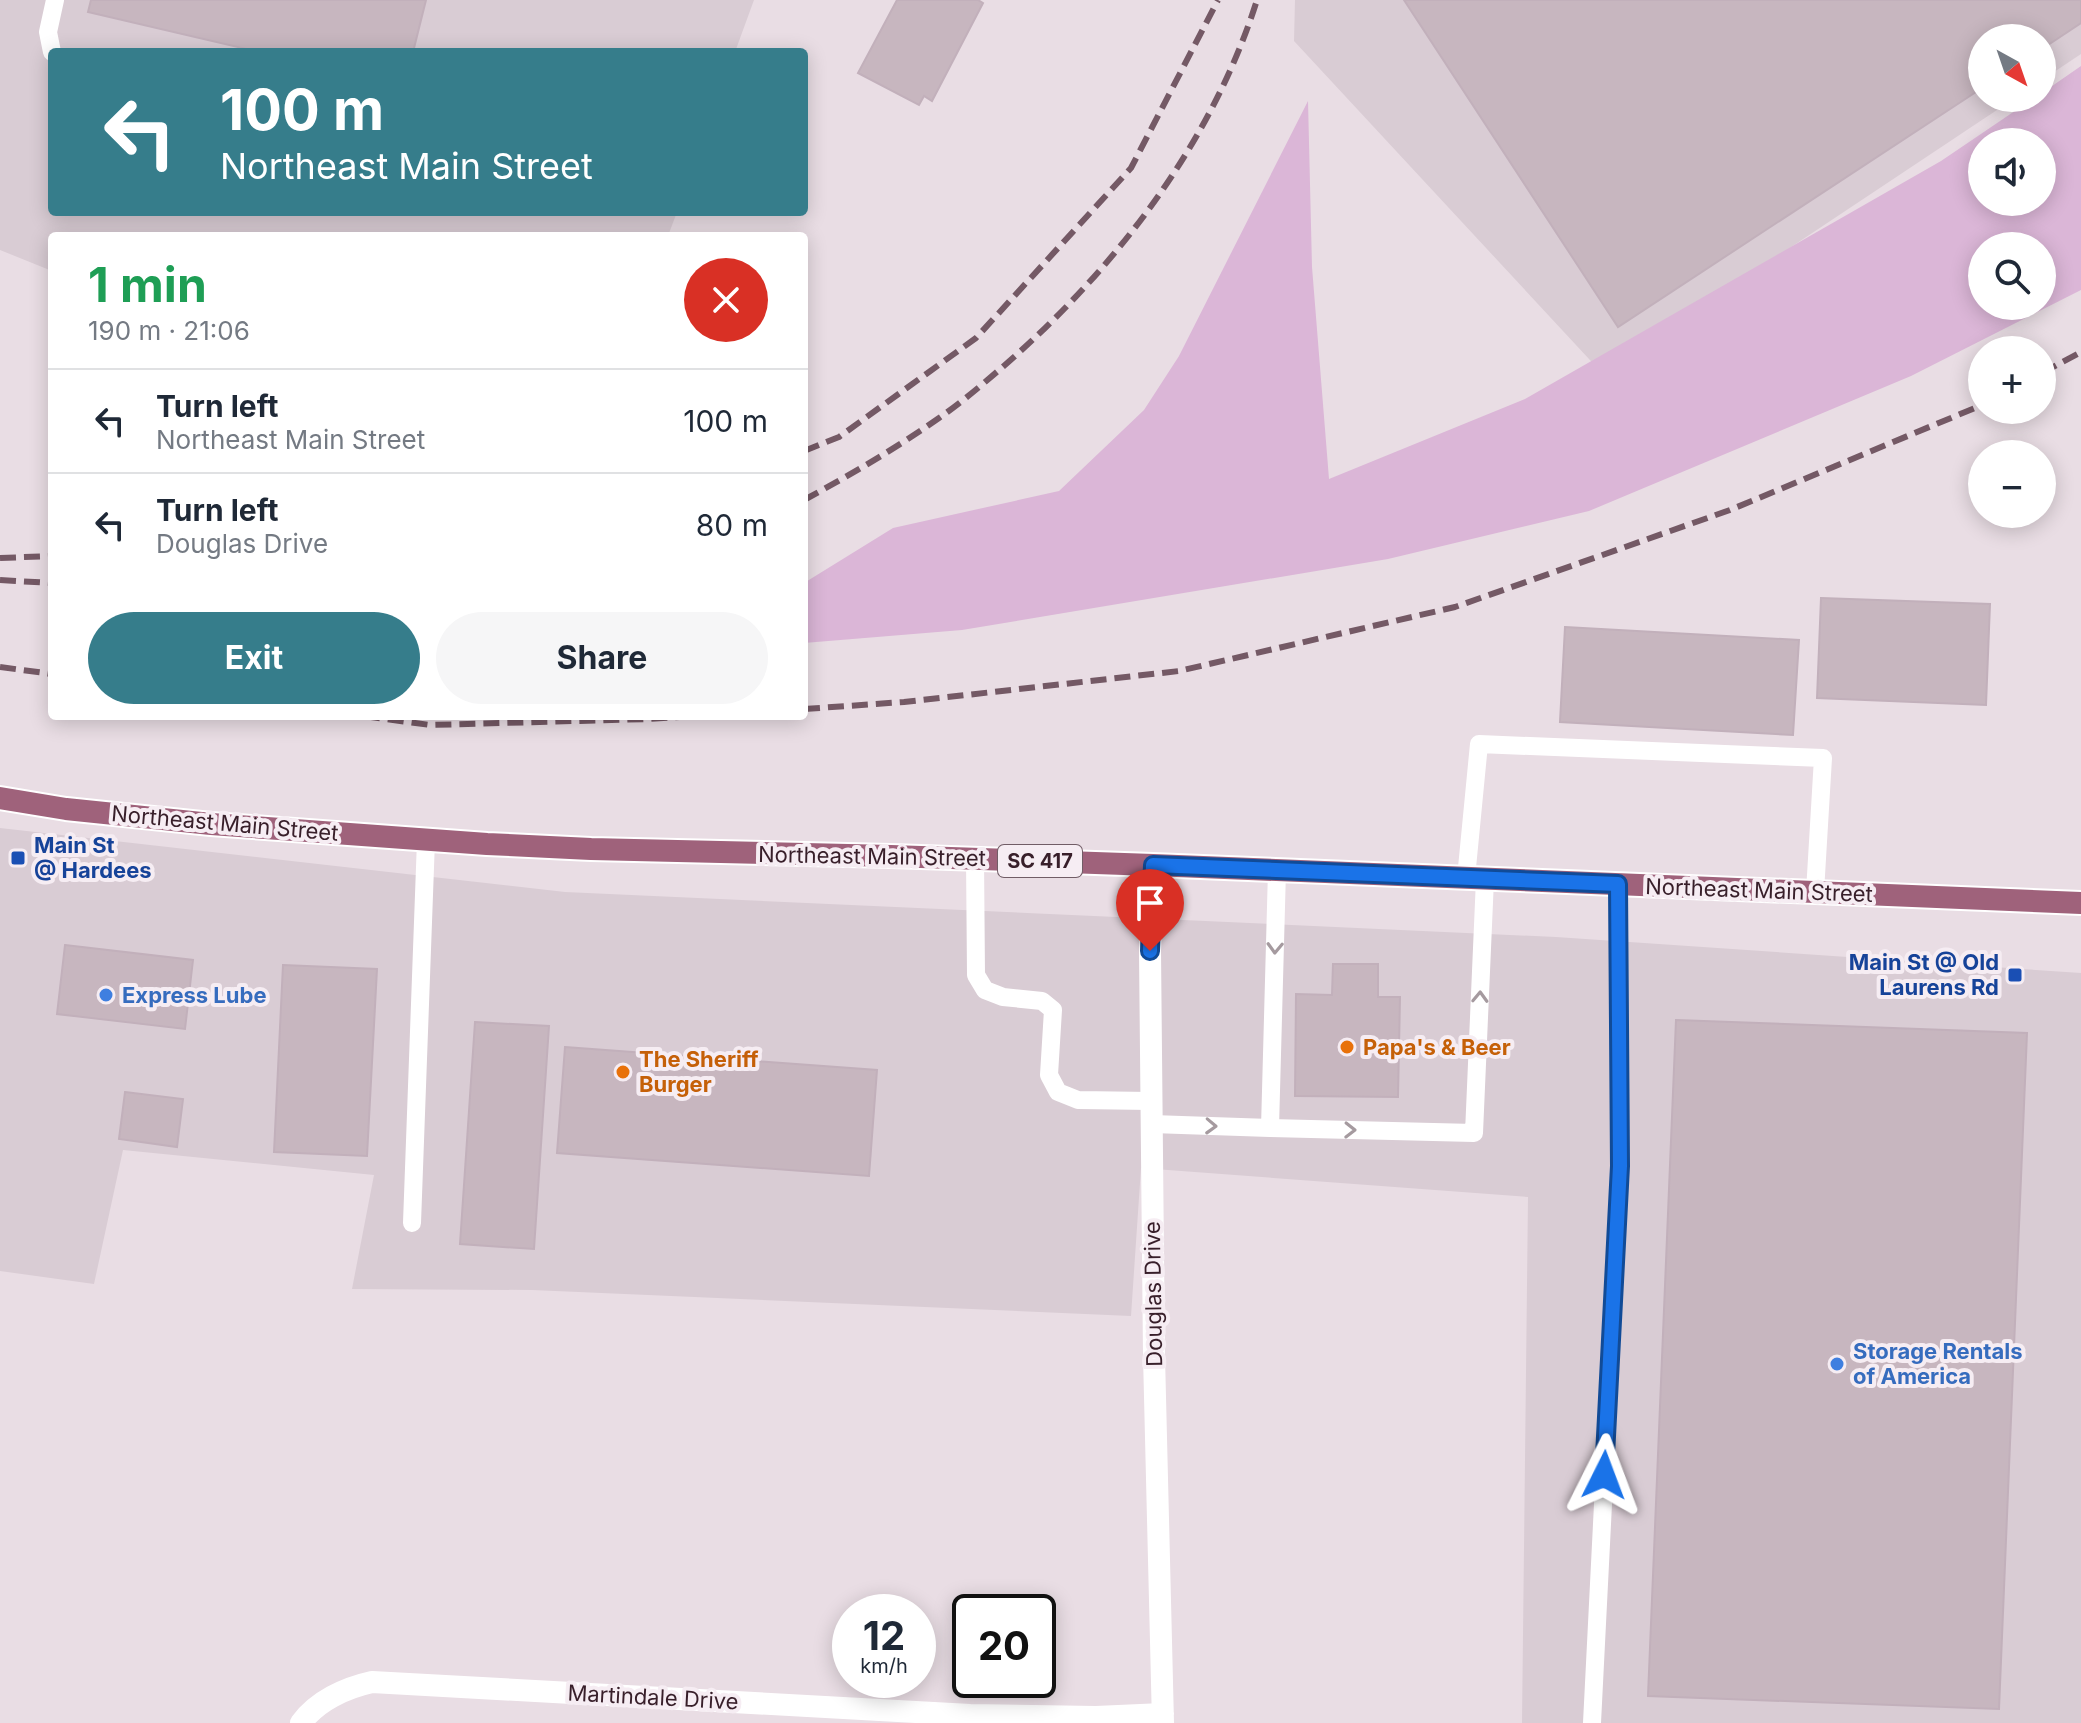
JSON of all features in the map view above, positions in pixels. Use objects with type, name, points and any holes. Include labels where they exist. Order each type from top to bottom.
[{"type":"main road","name":"Northeast Main Street","points":[[0,798],[66,809],[197,822],[591,849],[975,858],[2081,903]]},
{"type":"street","name":"Douglas Drive","points":[[1153,865],[1150,951],[1154,1356],[1163,1719]]},
{"type":"street","name":"Martindale Drive","points":[[301,1723],[321,1703],[355,1686],[372,1682],[970,1715],[1163,1719]]},
{"type":"lane","points":[[51,48],[48,32],[55,0]]},
{"type":"lane","points":[[975,858],[976,975],[985,990],[1003,997],[1042,1001],[1053,1010],[1049,1075],[1058,1092],[1078,1100],[1270,1128],[1474,1133],[1479,744],[1823,758],[1815,892]]},
{"type":"lane","points":[[412,1223],[426,840]]},
{"type":"lane","points":[[1270,1128],[1277,870]]},
{"type":"lane","points":[[1592,1723],[1620,1166],[1618,884]]},
{"type":"shaded area","points":[[0,0],[754,0],[736,48],[48,48],[48,216],[676,216],[670,232],[48,232],[48,269],[0,250]]},
{"type":"shaded area","points":[[1295,0],[2081,0],[2081,54],[2056,71],[2056,24],[1968,24],[1968,112],[1994,112],[1602,373],[1294,41]]},
{"type":"shaded area","points":[[2081,66],[2081,290],[2056,303],[2056,232],[1968,232],[1968,320],[2022,320],[1990,336],[1968,336],[1968,347],[1911,376],[1589,511],[1388,559],[962,630],[808,643],[808,581],[893,528],[1059,491],[1144,410],[1179,356],[1308,101],[1312,267],[1329,479],[1525,399],[1968,143],[1968,216],[2056,216],[2056,128],[1990,128],[2013,112],[2056,112],[2056,83]]},
{"type":"shaded area","points":[[0,828],[565,892],[1556,937],[2081,973],[2081,1723],[1522,1723],[1528,1197],[1141,1168],[1131,1316],[532,1290],[352,1289],[374,1175],[123,1150],[94,1284],[0,1271]]},
{"type":"building","points":[[91,0],[426,0],[414,48],[242,48],[88,12]]},
{"type":"building","points":[[897,0],[978,0],[983,3],[932,101],[924,96],[919,105],[858,73]]},
{"type":"building","points":[[1404,0],[2081,0],[2081,23],[2056,40],[2056,24],[1968,24],[1968,97],[1618,327]]},
{"type":"building","points":[[1821,598],[1990,604],[1986,705],[1817,698]]},
{"type":"building","points":[[1565,627],[1799,640],[1793,735],[1560,722]]},
{"type":"building","points":[[65,945],[193,960],[185,1029],[57,1014]]},
{"type":"building","name":"Papa's & Beer","points":[[1333,964],[1378,964],[1378,997],[1400,997],[1398,1097],[1295,1096],[1296,994],[1332,995]]},
{"type":"building","points":[[283,965],[377,969],[367,1156],[274,1152]]},
{"type":"building","name":"Storage Rentals of America","points":[[1676,1020],[2027,1033],[1999,1709],[1648,1696]]},
{"type":"building","points":[[475,1022],[549,1026],[534,1249],[460,1244]]},
{"type":"building","points":[[565,1047],[877,1070],[869,1176],[557,1153]]},
{"type":"building","points":[[125,1092],[183,1099],[177,1147],[119,1139]]},
{"type":"railway","points":[[808,449],[839,437],[976,338],[1131,168],[1218,0]]},
{"type":"railway","points":[[808,498],[889,451],[958,404],[1054,320],[1091,280],[1160,194],[1189,148],[1216,101],[1257,0]]},
{"type":"railway","points":[[2056,365],[2081,352]]},
{"type":"railway","points":[[808,709],[904,702],[1179,671],[1455,607],[1730,510],[1968,411]]},
{"type":"railway","points":[[0,558],[48,556]]},
{"type":"railway","points":[[0,580],[48,583]]},
{"type":"railway","points":[[0,667],[48,673]]},
{"type":"railway","points":[[393,720],[430,725],[612,720]]},
{"type":"place","name":"Main St @ Hardees","points":[[18,858]]},
{"type":"place","name":"Main St @ Old Laurens Rd","points":[[2015,975]]},
{"type":"place","name":"Express Lube","points":[[106,995]]},
{"type":"place","name":"Papa's & Beer","points":[[1347,1047]]},
{"type":"place","name":"The Sheriff Burger","points":[[623,1072]]},
{"type":"place","name":"Storage Rentals of America","points":[[1837,1364]]},
{"type":"route","points":[[1150,951],[1153,865],[1618,884],[1620,1166],[1604,1475]]}]
